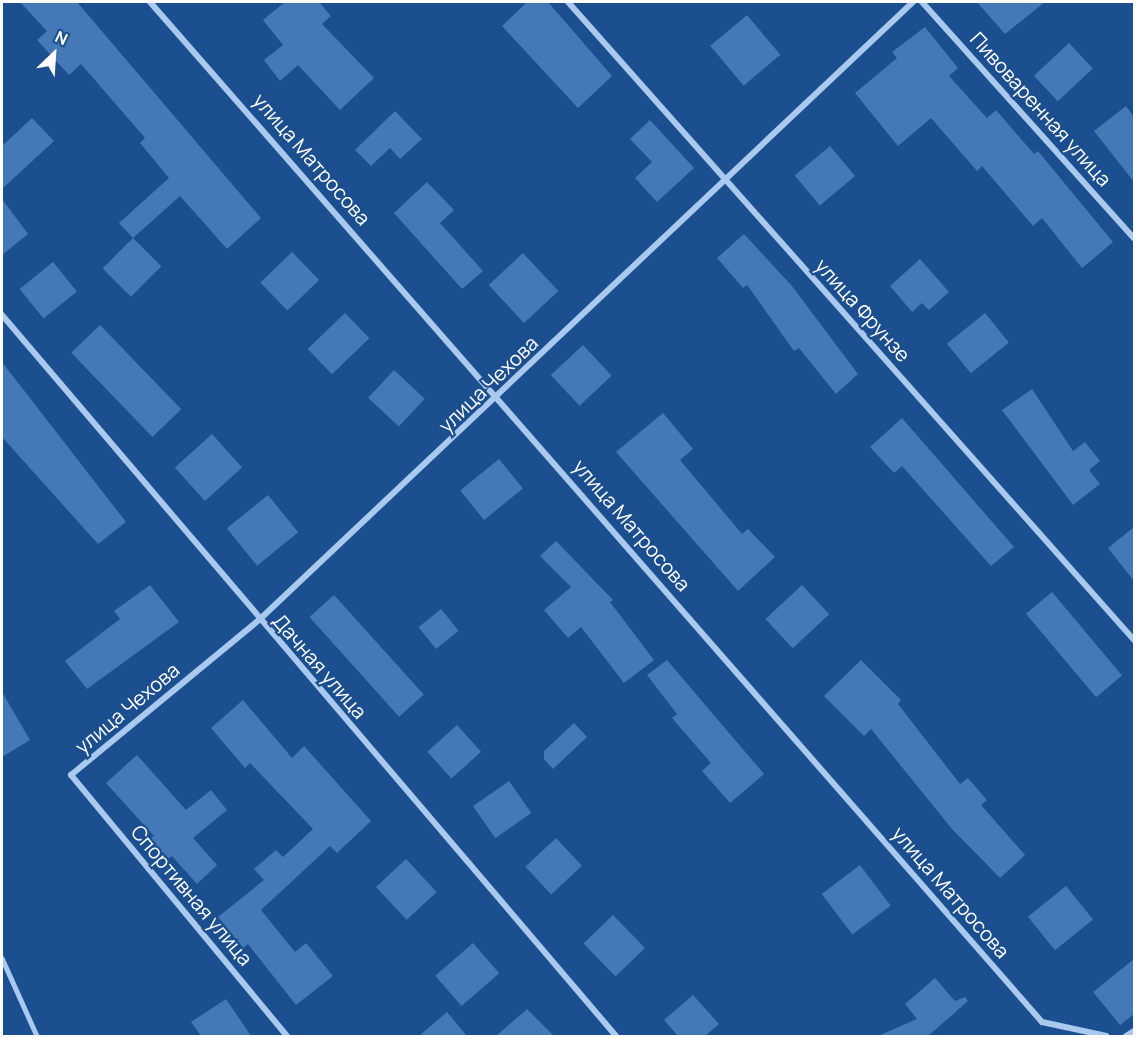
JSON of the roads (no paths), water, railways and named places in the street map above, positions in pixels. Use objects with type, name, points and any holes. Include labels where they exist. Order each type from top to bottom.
[{"type":"street","name":"улица Матросова","points":[[150,2],[500,397],[1042,1022],[1107,1036]]},
{"type":"street","name":"улица Фрунзе","points":[[568,2],[1134,640]]},
{"type":"street","name":"улица Чехова","points":[[71,776],[259,620],[500,397],[724,178],[913,2]]},
{"type":"street","name":"Пивоваренная улица","points":[[922,2],[1134,238]]},
{"type":"street","name":"Дачная улица","points":[[2,315],[259,620],[616,1036]]},
{"type":"street","name":"Спортивная улица","points":[[71,776],[286,1036]]},
{"type":"street","points":[[1126,1036],[1134,1031]]},
{"type":"lane","points":[[2,958],[38,1036]]}]
